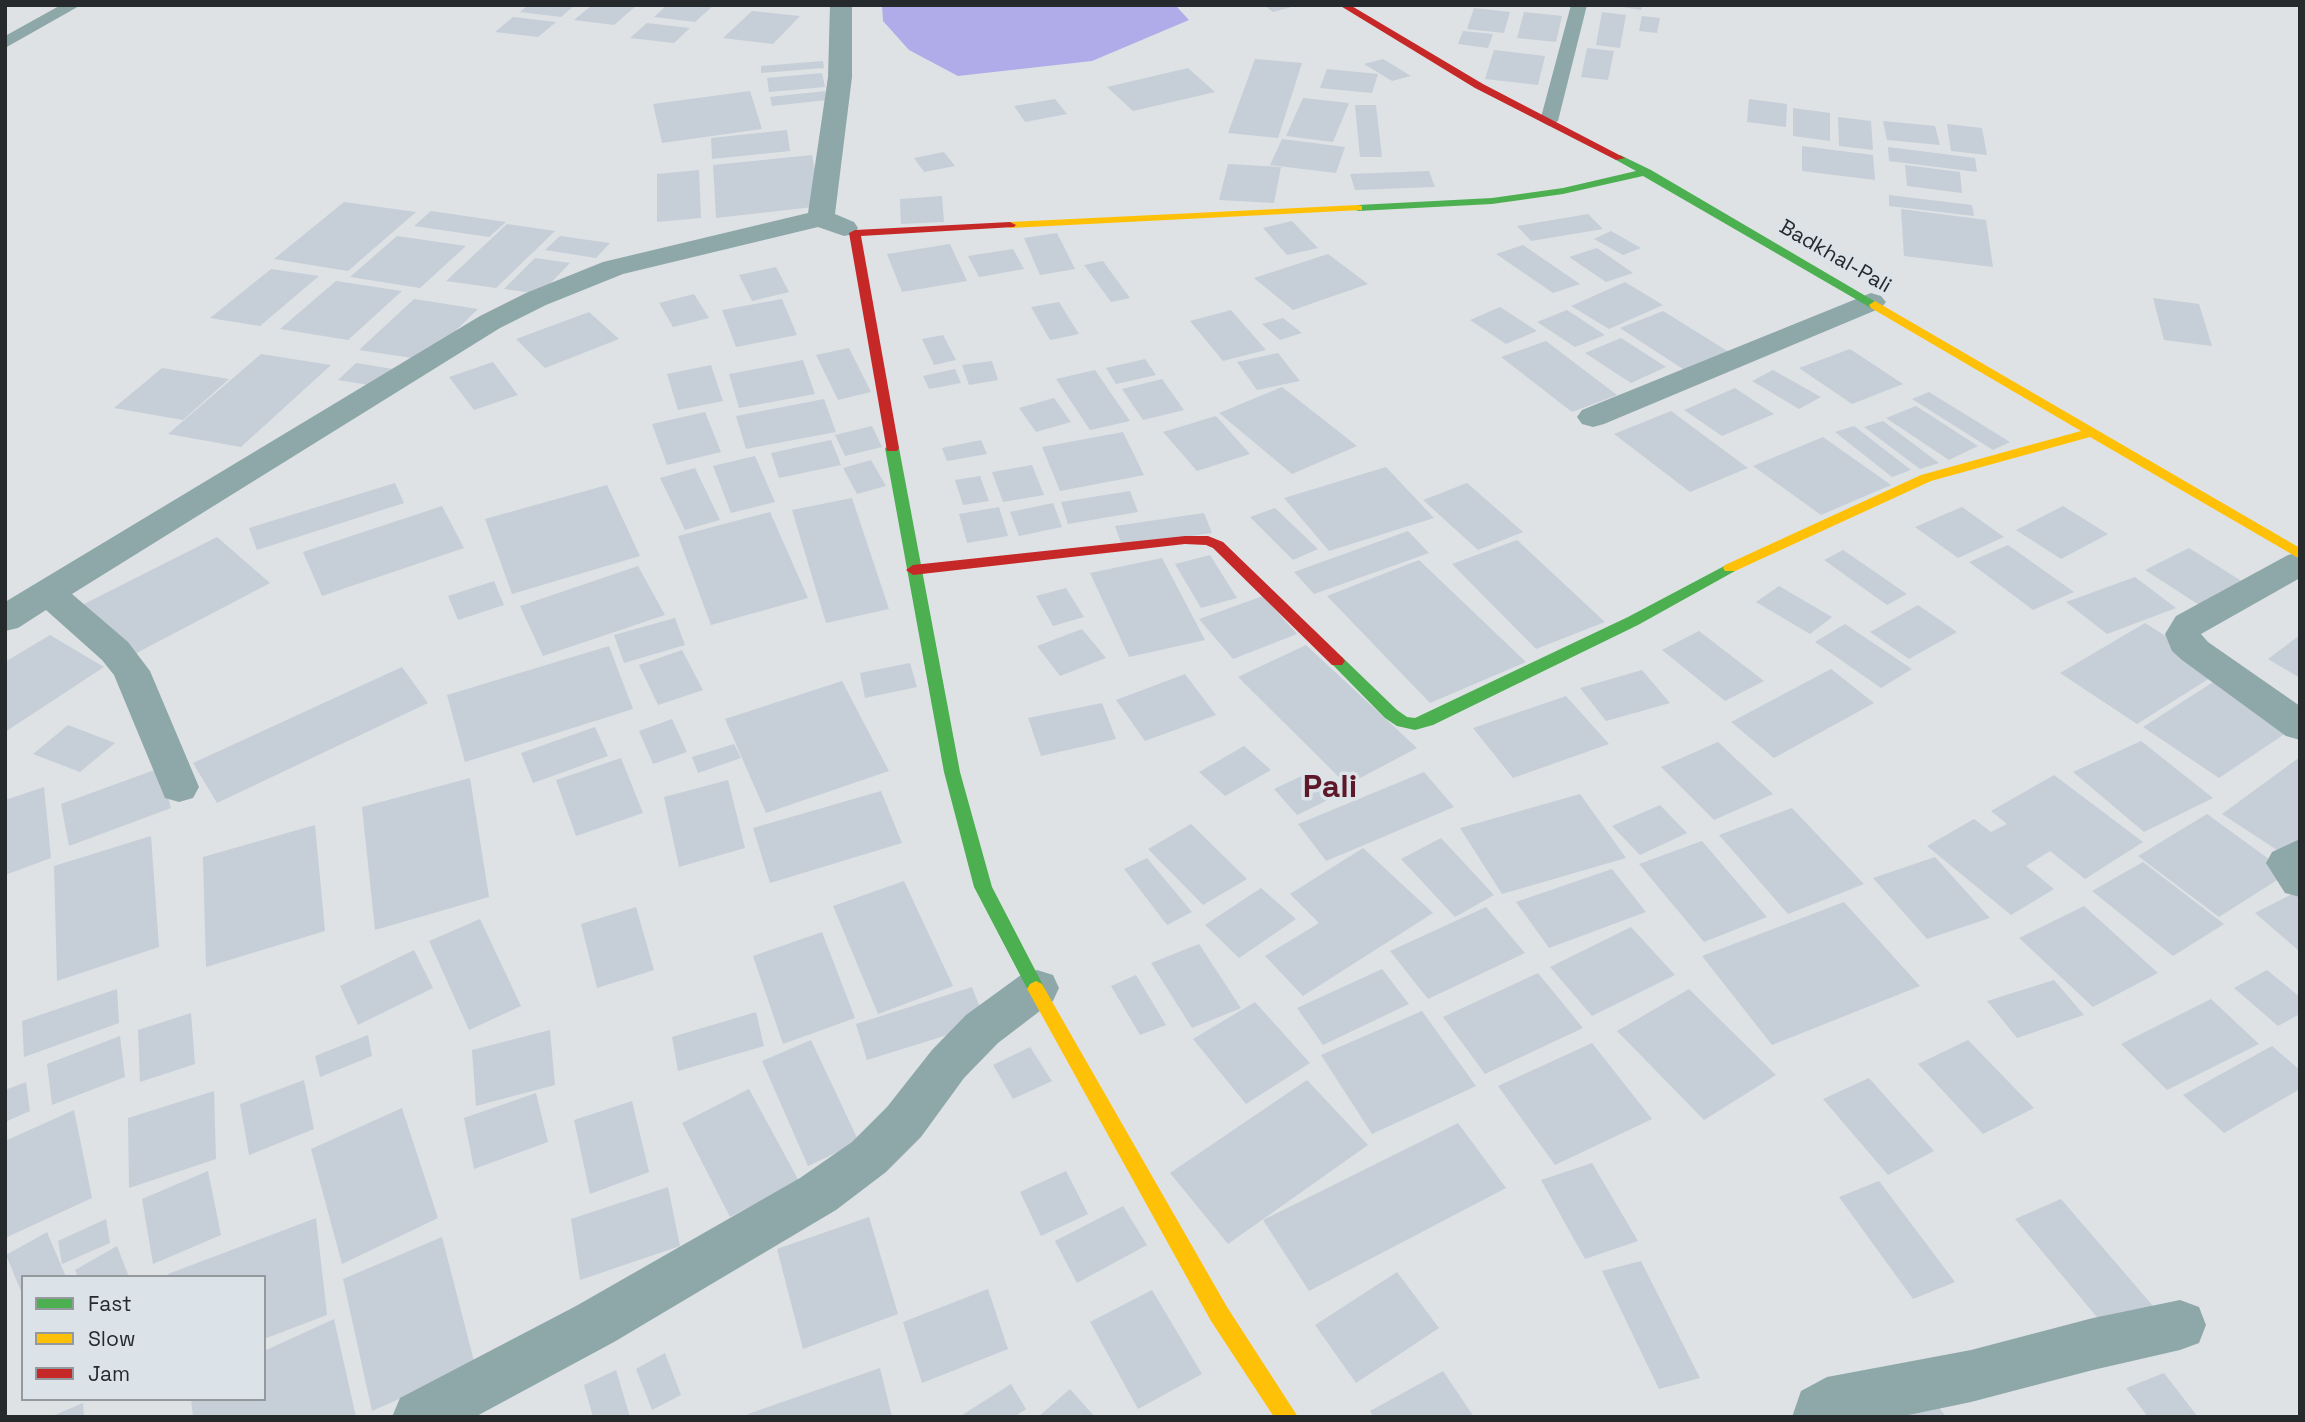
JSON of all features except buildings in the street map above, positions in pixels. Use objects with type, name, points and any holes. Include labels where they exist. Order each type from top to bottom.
[{"type":"street","points":[[821,218],[839,77],[841,5]]},
{"type":"street","name":"Badkhal-Pali","points":[[1343,5],[1479,86],[1647,172],[2300,554]]},
{"type":"street","points":[[5,619],[490,322],[536,299],[613,268],[821,218],[855,233],[1492,201],[1563,191],[1647,172]]},
{"type":"street","points":[[855,233],[913,570],[953,772],[983,887],[1219,1314],[1287,1417]]},
{"type":"street","points":[[1592,417],[1871,302]]},
{"type":"street","points":[[913,570],[1185,540],[1208,541],[1218,545],[1391,714],[1403,722],[1415,724],[1427,721],[1633,621],[1753,556],[1926,478],[2092,432]]},
{"type":"street","points":[[2300,563],[2189,625],[2183,634],[2185,642],[2195,651],[2300,726]]},
{"type":"street","points":[[49,594],[115,651],[131,671],[179,787]]},
{"type":"street","points":[[2300,856],[2287,863],[2300,881]]},
{"type":"street","points":[[419,1417],[595,1324],[818,1194],[869,1157],[904,1122],[948,1064],[982,1029],[1037,988]]},
{"type":"street","points":[[1819,1417],[1820,1410],[1827,1404],[1971,1376],[2093,1344],[2180,1325]]},
{"type":"lane","points":[[5,43],[73,5]]},
{"type":"lane","points":[[1549,121],[1579,5]]},
{"type":"shaded area","points":[[882,5],[1175,5],[1189,20],[1092,61],[958,76],[909,50],[883,21]]},
{"type":"traffic: fast","points":[[1620,158],[1875,305]]},
{"type":"traffic: fast","points":[[1358,208],[1492,201],[1563,191],[1647,172]]},
{"type":"traffic: fast","points":[[892,448],[952,772],[983,887],[1036,989]]},
{"type":"traffic: fast","points":[[1337,661],[1391,714],[1403,722],[1415,724],[1427,721],[1633,621],[1730,568]]},
{"type":"traffic: slow","points":[[1010,225],[1358,208]]},
{"type":"traffic: slow","points":[[1875,305],[2300,554]]},
{"type":"traffic: slow","points":[[1730,568],[1926,478],[2092,432]]},
{"type":"traffic: slow","points":[[1036,989],[1219,1314],[1287,1417]]},
{"type":"traffic: jam","points":[[1343,5],[1479,86],[1620,158]]},
{"type":"traffic: jam","points":[[892,448],[855,233],[1010,225]]},
{"type":"traffic: jam","points":[[913,570],[1185,540],[1208,541],[1218,545],[1337,661]]},
{"type":"district","name":"Pali","points":[[1330,788]]}]
